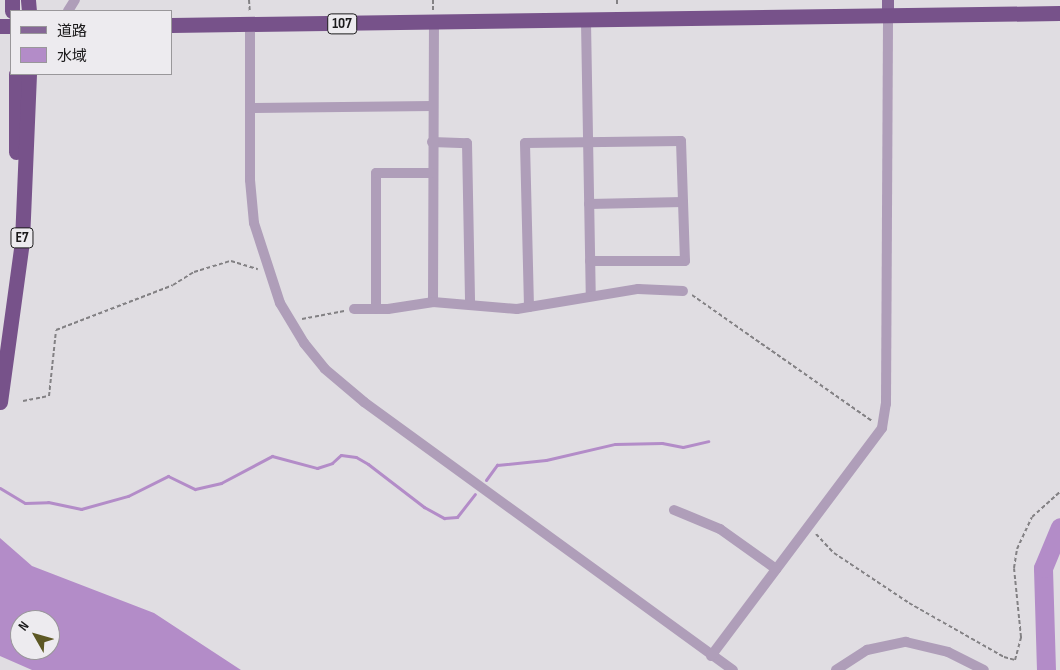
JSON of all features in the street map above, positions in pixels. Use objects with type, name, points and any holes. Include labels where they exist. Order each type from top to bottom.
[{"type":"highway","name":"107","points":[[172,25],[586,22],[1060,13]]},
{"type":"highway","points":[[15,241],[16,75]]},
{"type":"highway","name":"E7","points":[[0,377],[15,241],[22,75]]},
{"type":"highway","name":"E7","points":[[0,402],[22,241],[29,75]]},
{"type":"main road","points":[[888,0],[888,16]]},
{"type":"street","points":[[711,656],[776,569],[810,528],[882,428],[886,404],[888,16]]},
{"type":"street","points":[[586,22],[590,296]]},
{"type":"street","points":[[433,302],[432,106],[434,23]]},
{"type":"street","points":[[250,24],[250,180],[254,223],[267,271],[289,322],[325,369],[364,402],[711,656],[733,670]]},
{"type":"street","points":[[250,108],[432,106]]},
{"type":"street","points":[[529,306],[525,143],[681,141],[685,261],[590,261]]},
{"type":"street","points":[[432,142],[466,143],[470,303]]},
{"type":"street","points":[[376,310],[376,174],[432,173]]},
{"type":"street","points":[[590,204],[683,202]]},
{"type":"street","points":[[354,309],[376,310],[433,302],[470,303],[517,309],[638,289],[683,291]]},
{"type":"street","points":[[674,510],[720,529],[776,569]]},
{"type":"street","points":[[836,670],[868,650],[906,642],[948,652],[984,670]]},
{"type":"path","points":[[23,401],[49,396],[56,330],[173,286],[194,272],[231,261],[267,271]]},
{"type":"path","points":[[683,291],[696,296],[882,428]]},
{"type":"path","points":[[289,322],[354,309]]},
{"type":"path","points":[[810,528],[834,553],[909,603],[1004,657],[1016,660],[1021,637],[1014,568],[1017,549],[1032,517],[1060,492]]},
{"type":"water","points":[[0,538],[32,566],[154,613],[241,670],[32,670],[0,656]]},
{"type":"waterway","points":[[486,480],[497,465],[546,460],[615,444],[662,443],[683,447],[708,441]]},
{"type":"waterway","points":[[0,488],[25,503],[48,502],[81,509],[128,496],[168,476],[195,489],[221,483],[272,456],[317,468],[332,463],[341,455],[356,457],[368,464],[424,507],[444,518],[457,517],[475,494]]},
{"type":"waterway","points":[[1046,670],[1043,568],[1060,527]]}]
